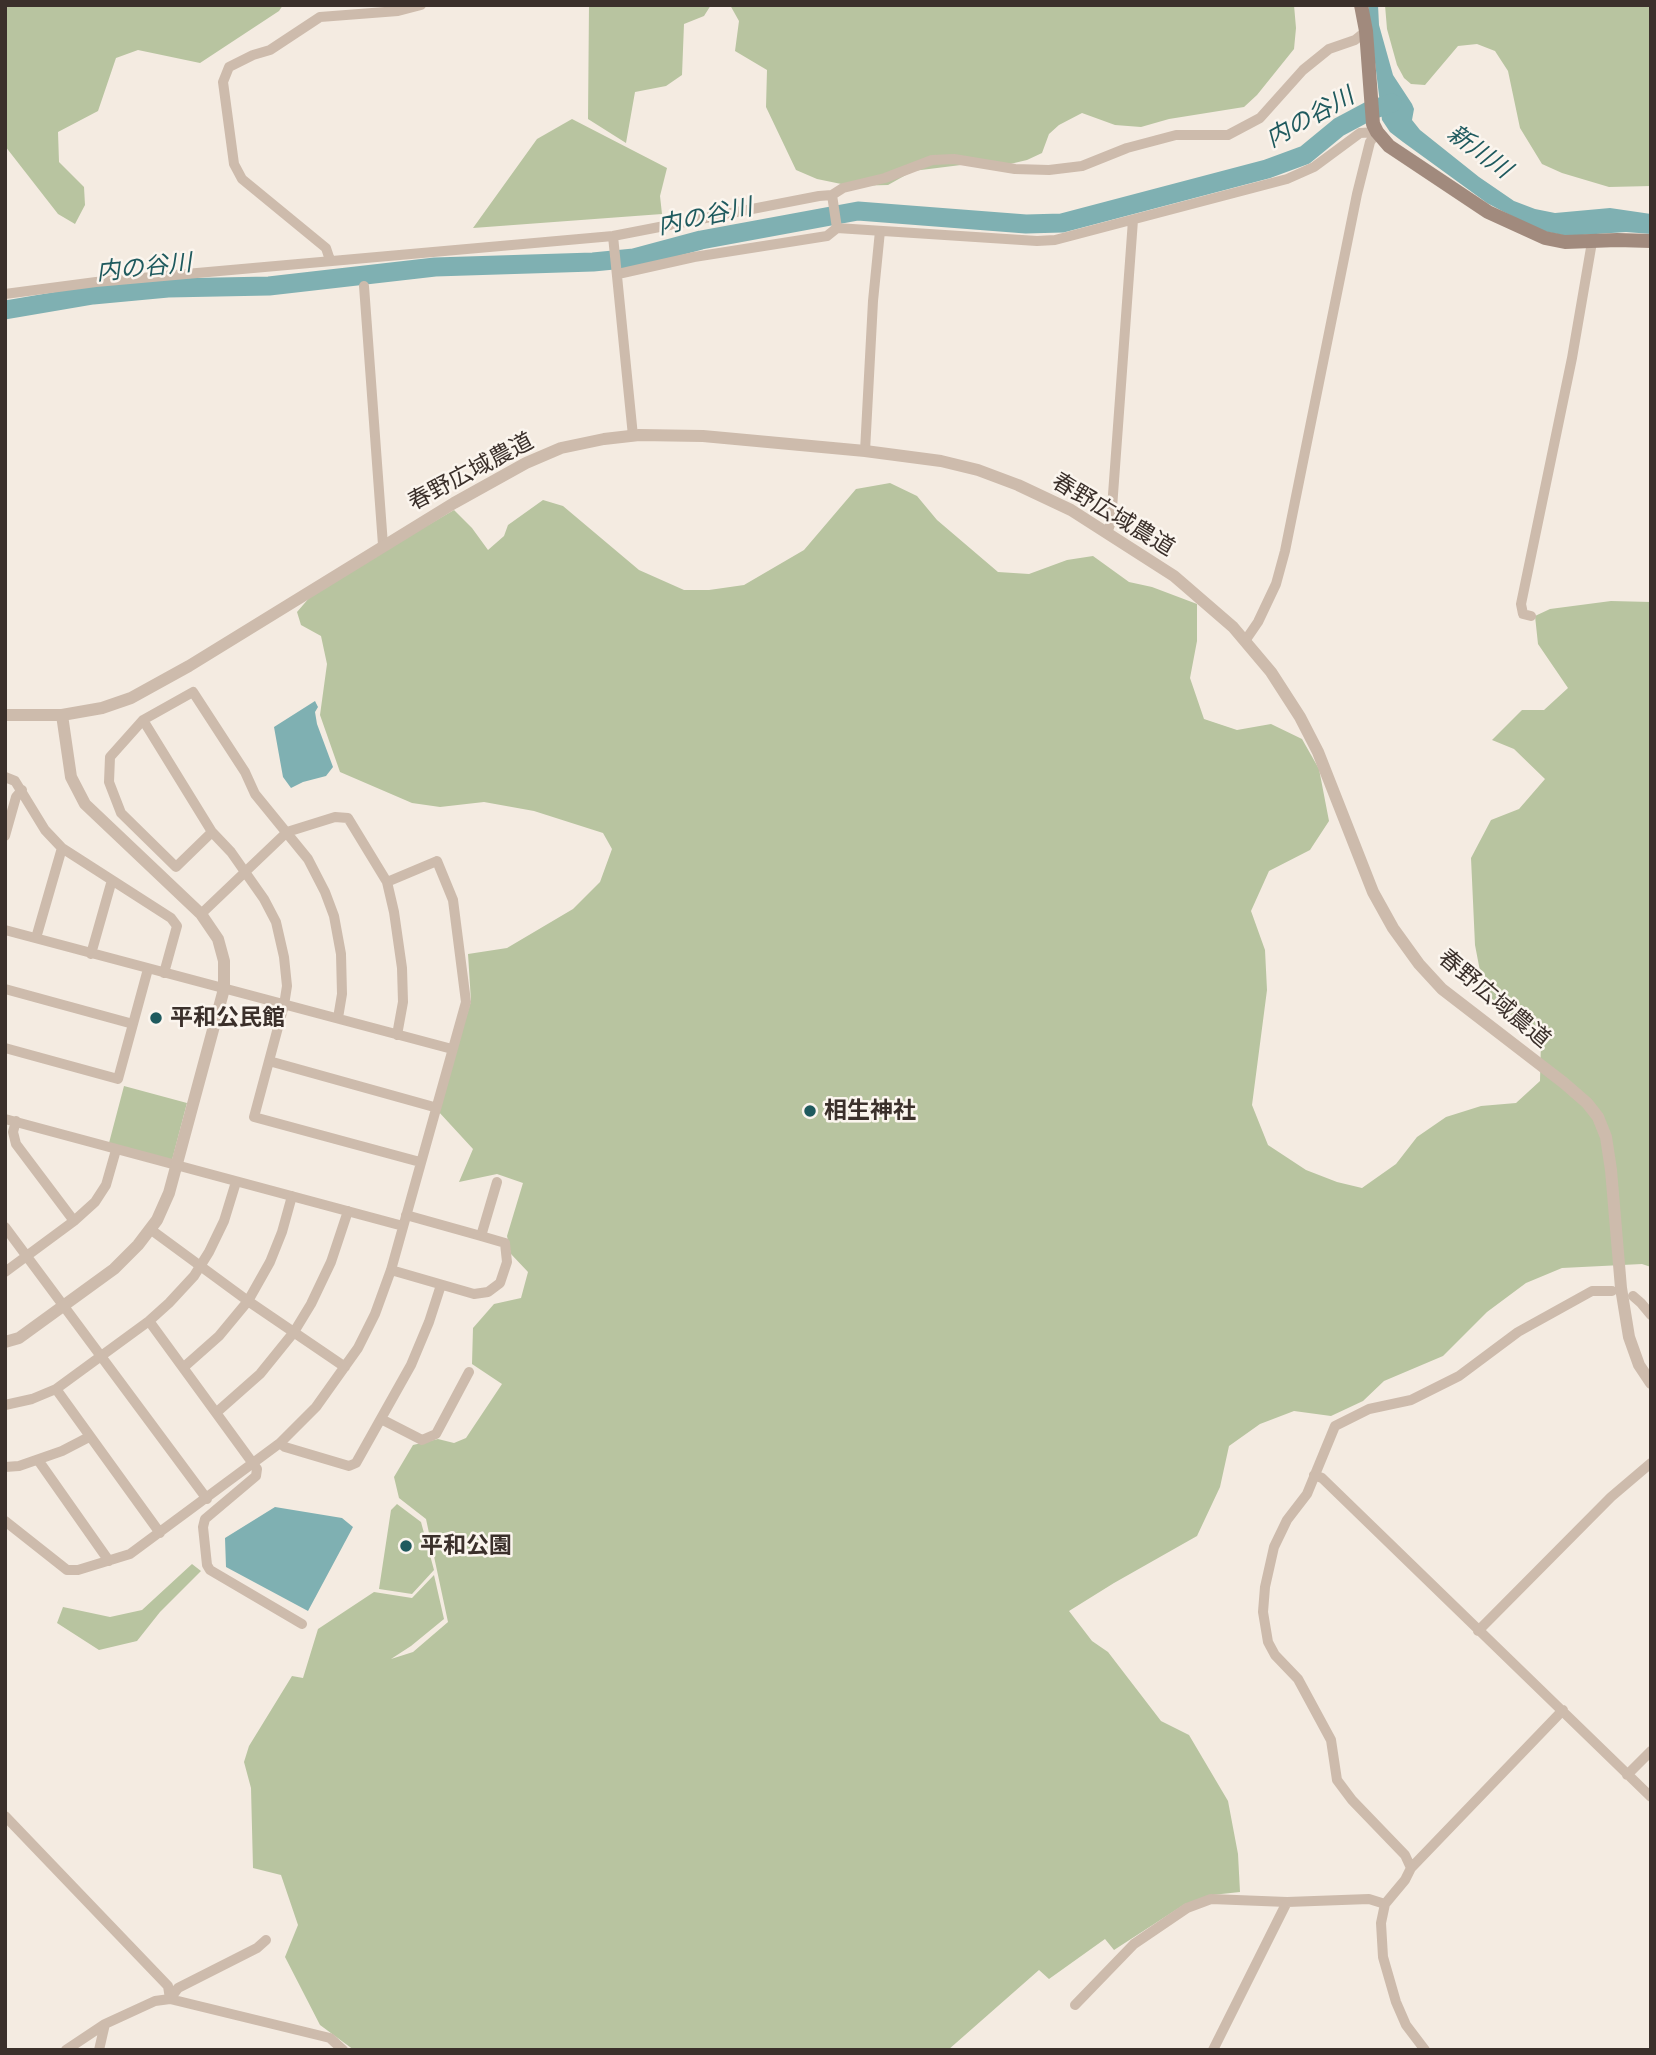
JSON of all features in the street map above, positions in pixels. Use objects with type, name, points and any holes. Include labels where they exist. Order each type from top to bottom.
[{"type":"main road","points":[[1361,5],[1375,128],[1400,155],[1488,212],[1518,228],[1555,240],[1651,241]]},
{"type":"street","points":[[330,260],[326,248],[242,179],[234,164],[223,82],[229,67],[270,50],[320,17],[398,11],[421,5]]},
{"type":"street","points":[[832,199],[843,188],[885,178],[932,160],[954,159],[1015,169],[1049,170],[1082,166],[1128,148],[1176,135],[1228,135],[1260,118],[1303,70],[1329,49],[1355,40],[1366,31]]},
{"type":"street","points":[[836,225],[880,231],[1055,240],[1287,178],[1314,167],[1360,133],[1375,128]]},
{"type":"street","points":[[1245,641],[1258,622],[1276,584],[1285,551],[1357,194],[1375,128]]},
{"type":"street","points":[[5,293],[330,260],[614,239],[819,196],[832,199]]},
{"type":"street","points":[[617,272],[827,236],[836,225],[832,199]]},
{"type":"street","points":[[1107,533],[1111,522],[1133,220]]},
{"type":"street","points":[[865,451],[873,301],[880,231]]},
{"type":"street","points":[[614,239],[633,436]]},
{"type":"street","points":[[1531,616],[1523,614],[1521,604],[1572,358],[1592,242]]},
{"type":"street","points":[[364,286],[383,545]]},
{"type":"street","name":"春野広域農道","points":[[5,715],[62,715],[102,708],[131,698],[383,545],[526,463],[561,448],[633,436],[703,436],[941,461],[978,470],[1018,485],[1071,510],[1174,576],[1233,627],[1271,672],[1300,717],[1318,752],[1373,892],[1393,928],[1419,964],[1442,989],[1564,1083],[1587,1103],[1598,1117],[1606,1137],[1611,1170],[1629,1338],[1639,1365],[1651,1383]]},
{"type":"street","points":[[212,832],[176,867],[121,813],[109,782],[110,757],[143,720],[193,692],[245,772],[255,794],[309,859],[334,916],[341,954],[342,994],[338,1018]]},
{"type":"street","points":[[5,1342],[19,1338],[114,1269],[158,1220],[177,1165],[224,989],[224,961],[218,939],[201,915],[85,804],[71,776],[62,715]]},
{"type":"street","points":[[143,720],[212,832],[245,872],[276,922],[287,986],[254,1117],[420,1162]]},
{"type":"street","points":[[5,776],[15,781],[45,830],[62,848],[171,918],[177,926],[164,973]]},
{"type":"street","points":[[5,836],[16,797],[22,790]]},
{"type":"street","points":[[201,915],[287,832],[335,817],[348,818],[387,882],[394,912],[402,968],[402,1002],[397,1035]]},
{"type":"street","points":[[36,938],[62,848]]},
{"type":"street","points":[[5,1521],[67,1570],[78,1570],[130,1555],[280,1443],[316,1407],[345,1367],[375,1314],[391,1270],[434,1107],[466,1002],[453,900],[437,861],[387,882]]},
{"type":"street","points":[[91,954],[112,880]]},
{"type":"street","points":[[5,930],[452,1049]]},
{"type":"street","points":[[5,1048],[118,1079],[148,969]]},
{"type":"street","points":[[5,989],[133,1024]]},
{"type":"street","points":[[269,1061],[434,1107]]},
{"type":"street","points":[[75,1220],[16,1144],[10,1120],[348,1210],[505,1243],[507,1262],[500,1283],[488,1292],[474,1294],[391,1270]]},
{"type":"street","points":[[5,1272],[75,1220],[94,1202],[106,1185],[116,1150]]},
{"type":"street","points":[[5,1405],[32,1399],[56,1389],[149,1321],[169,1303],[201,1266],[224,1221],[236,1182]]},
{"type":"street","points":[[481,1236],[497,1182]]},
{"type":"street","points":[[184,1367],[219,1336],[248,1301],[270,1262],[292,1196]]},
{"type":"street","points":[[217,1412],[260,1374],[294,1332],[331,1262],[348,1210]]},
{"type":"street","points":[[5,1227],[207,1499]]},
{"type":"street","points":[[150,1229],[248,1301],[345,1367]]},
{"type":"street","points":[[280,1443],[285,1447],[349,1466],[356,1463],[411,1365],[441,1285]]},
{"type":"street","points":[[1411,1868],[1405,1855],[1352,1800],[1337,1780],[1331,1740],[1298,1679],[1275,1655],[1268,1642],[1263,1612],[1265,1587],[1274,1547],[1287,1520],[1307,1494],[1335,1426],[1369,1409],[1410,1400],[1459,1376],[1518,1332],[1592,1291],[1612,1291]]},
{"type":"street","points":[[1633,1296],[1651,1315]]},
{"type":"street","points":[[149,1321],[257,1469],[256,1476],[205,1519],[203,1527],[207,1565],[210,1570],[302,1624]]},
{"type":"street","points":[[380,1419],[422,1440],[436,1434],[469,1372]]},
{"type":"street","points":[[56,1389],[160,1533]]},
{"type":"street","points":[[5,1467],[38,1460],[89,1437]]},
{"type":"street","points":[[38,1460],[109,1561]]},
{"type":"street","points":[[1478,1631],[1611,1497],[1651,1463]]},
{"type":"street","points":[[1314,1475],[1322,1478],[1651,1797]]},
{"type":"street","points":[[1425,2050],[1406,2025],[1396,2002],[1383,1957],[1381,1923],[1385,1904],[1405,1881],[1411,1868],[1563,1710]]},
{"type":"street","points":[[1628,1775],[1651,1751]]},
{"type":"street","points":[[5,1816],[168,1986],[170,1999]]},
{"type":"street","points":[[1075,2005],[1134,1944],[1187,1908],[1211,1899],[1287,1902],[1369,1899],[1385,1904]]},
{"type":"street","points":[[1213,2050],[1287,1902]]},
{"type":"street","points":[[170,1999],[178,1987],[257,1948],[266,1940]]},
{"type":"street","points":[[66,2050],[105,2024],[155,2001],[170,1999],[330,2038],[344,2050]]},
{"type":"street","points":[[99,2050],[105,2024]]},
{"type":"green space","points":[[5,5],[283,5],[279,11],[200,63],[138,50],[116,58],[98,111],[58,132],[59,162],[84,187],[85,205],[75,224],[58,214],[5,146]]},
{"type":"green space","points":[[589,5],[711,5],[704,16],[684,24],[682,75],[666,86],[635,92],[626,143],[588,119]]},
{"type":"green space","points":[[730,5],[1294,5],[1296,28],[1294,49],[1244,107],[1169,119],[1141,127],[1115,125],[1082,113],[1059,125],[1049,134],[1042,153],[1027,160],[1010,164],[977,163],[913,171],[888,185],[851,186],[817,179],[796,170],[766,107],[767,70],[735,51],[739,21]]},
{"type":"green space","points":[[1385,5],[1651,5],[1651,186],[1609,187],[1542,164],[1520,128],[1508,71],[1495,51],[1477,44],[1458,46],[1425,85],[1411,84],[1397,65],[1387,29]]},
{"type":"green space","points":[[572,119],[667,168],[660,196],[662,214],[473,228],[537,139]]},
{"type":"green space","points":[[890,483],[917,496],[937,520],[998,572],[1029,574],[1067,560],[1093,556],[1129,582],[1152,587],[1197,604],[1197,641],[1190,678],[1204,719],[1237,730],[1271,724],[1302,739],[1319,769],[1329,821],[1310,850],[1269,871],[1251,911],[1265,950],[1267,990],[1252,1105],[1268,1145],[1306,1170],[1362,1188],[1396,1164],[1417,1137],[1446,1117],[1481,1106],[1516,1103],[1540,1081],[1541,1040],[1484,992],[1475,945],[1471,858],[1491,820],[1519,809],[1545,779],[1514,749],[1492,740],[1522,710],[1544,710],[1568,688],[1538,644],[1535,616],[1550,609],[1611,601],[1651,602],[1651,1267],[1642,1264],[1562,1268],[1526,1283],[1487,1312],[1443,1356],[1384,1381],[1363,1401],[1331,1416],[1294,1411],[1260,1424],[1229,1446],[1220,1487],[1197,1536],[1069,1611],[1092,1641],[1108,1652],[1161,1721],[1189,1735],[1228,1801],[1238,1854],[1240,1892],[1212,1895],[1185,1904],[1114,1950],[1105,1939],[1049,1979],[1039,1970],[948,2050],[354,2050],[320,2025],[285,1957],[298,1925],[281,1875],[253,1868],[251,1788],[244,1762],[249,1746],[292,1676],[303,1678],[318,1629],[374,1592],[412,1598],[434,1575],[444,1619],[391,1659],[413,1652],[448,1622],[426,1519],[399,1498],[394,1477],[413,1445],[438,1439],[454,1443],[466,1438],[502,1384],[472,1364],[473,1328],[494,1304],[521,1298],[528,1272],[511,1254],[507,1236],[523,1183],[497,1174],[459,1182],[473,1149],[438,1111],[471,1001],[468,954],[507,948],[573,909],[600,882],[612,849],[603,833],[534,811],[484,802],[440,807],[412,803],[340,772],[320,715],[327,664],[321,636],[301,625],[297,612],[316,590],[454,510],[488,550],[504,536],[508,525],[543,500],[563,506],[639,570],[684,590],[744,585],[804,550],[856,489]]},
{"type":"green space","points":[[124,1086],[187,1103],[172,1160],[109,1143]]},
{"type":"green space","name":"平和公園","points":[[397,1504],[421,1522],[434,1570],[412,1594],[379,1589],[391,1510]]},
{"type":"green space","points":[[192,1564],[201,1571],[160,1612],[137,1641],[99,1650],[57,1623],[63,1607],[110,1617],[142,1610]]},
{"type":"water","points":[[1368,5],[1378,5],[1379,25],[1393,75],[1412,104],[1412,120],[1420,130],[1514,201],[1555,213],[1610,208],[1651,214],[1651,234],[1626,232],[1567,236],[1538,230],[1487,203],[1390,132],[1382,120]]},
{"type":"water","points":[[315,701],[318,707],[315,712],[317,724],[333,767],[326,776],[291,788],[283,777],[274,727]]},
{"type":"water","points":[[275,1507],[342,1518],[353,1527],[308,1611],[226,1567],[225,1538]]},
{"type":"waterway","name":"内の谷川","points":[[5,310],[93,295],[168,288],[269,286],[435,267],[593,262],[634,258],[701,240],[858,211],[1026,224],[1062,223],[1267,169],[1305,155],[1339,127],[1369,111],[1392,103]]},
{"type":"place","name":"平和公民館","points":[[156,1018]]},
{"type":"place","name":"相生神社","points":[[810,1111]]},
{"type":"place","name":"平和公園","points":[[406,1546]]},
{"type":"water label","name":"新川川","points":[[1479,152]]}]
